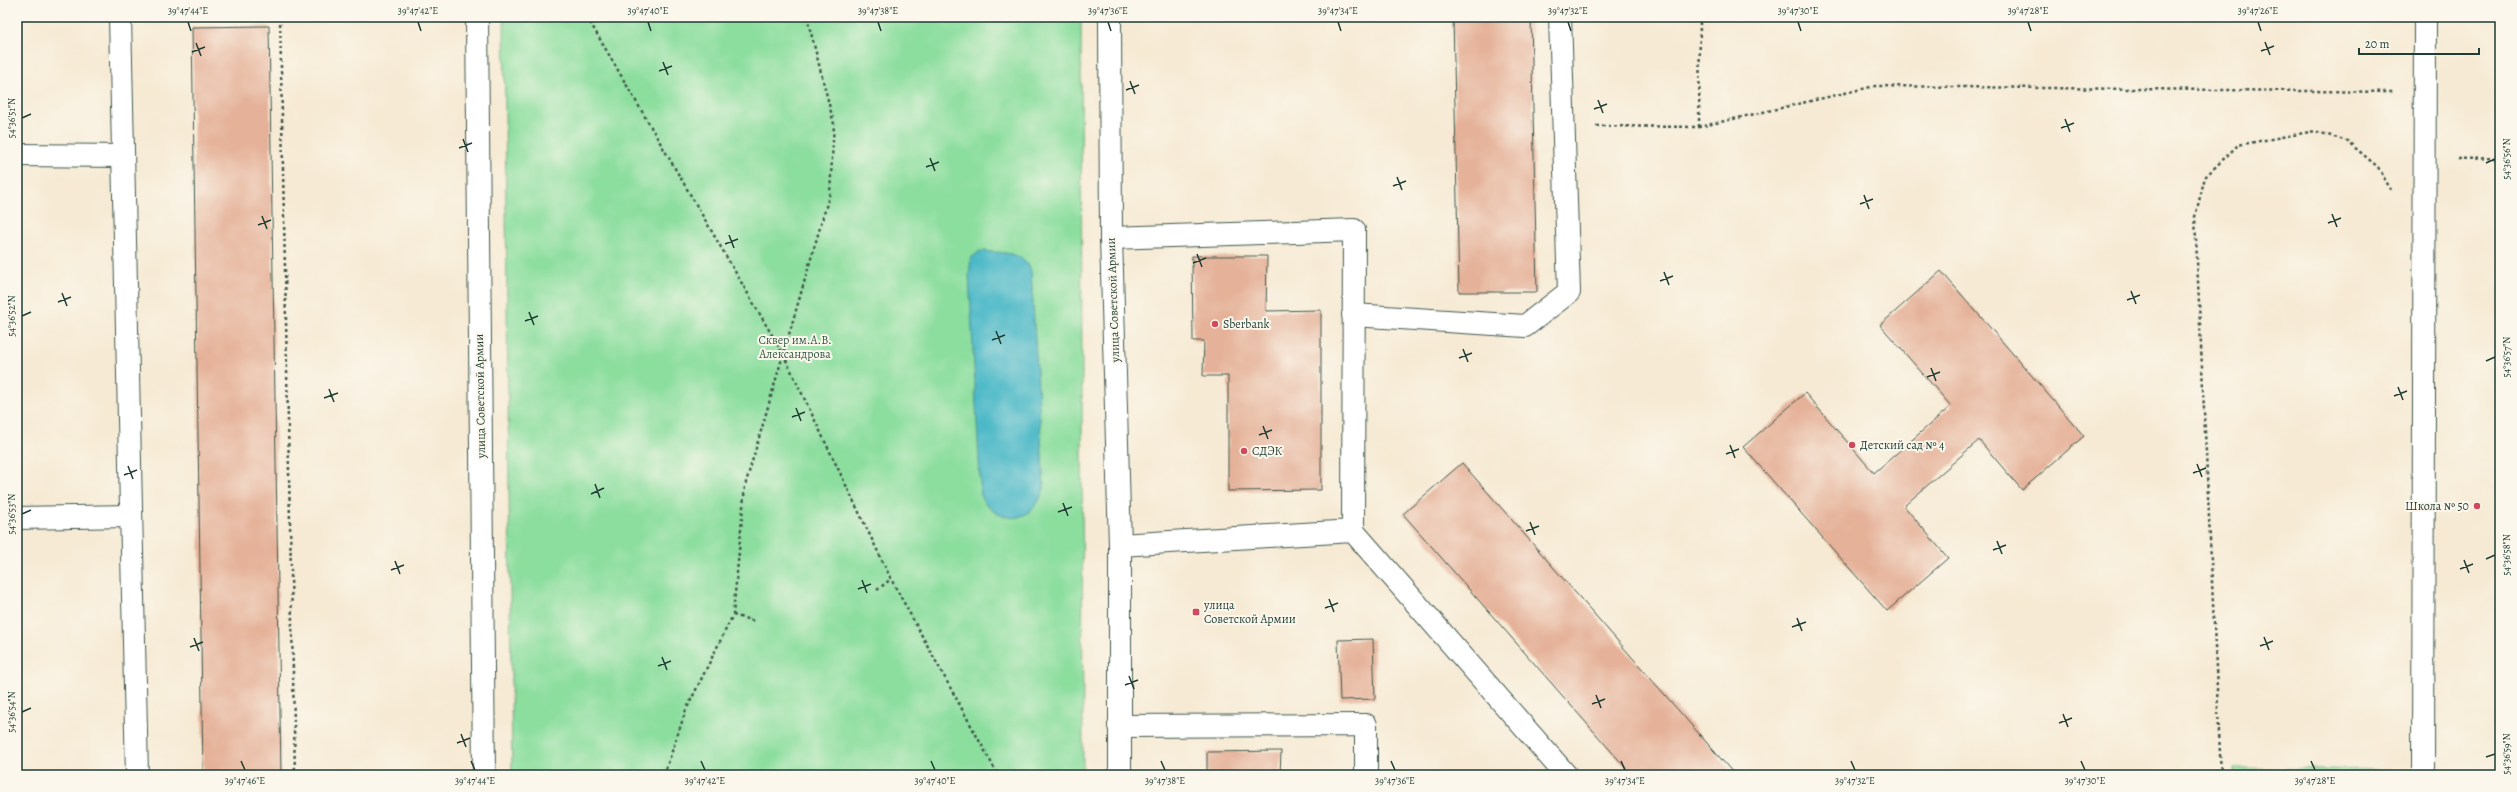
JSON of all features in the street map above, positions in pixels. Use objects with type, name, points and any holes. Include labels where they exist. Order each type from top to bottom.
[{"type":"main road","points":[[120,17],[137,775]]},
{"type":"main road","name":"улица Советской Армии","points":[[477,17],[484,775]]},
{"type":"main road","name":"улица Советской Армии","points":[[1110,17],[1111,238],[1120,545],[1120,775]]},
{"type":"main road","points":[[1353,315],[1525,326],[1569,292],[1560,17]]},
{"type":"main road","points":[[2423,775],[2426,159],[2425,17]]},
{"type":"main road","points":[[17,155],[123,156]]},
{"type":"main road","points":[[1111,238],[1354,230],[1354,531],[1566,775]]},
{"type":"main road","points":[[17,518],[131,516]]},
{"type":"main road","points":[[1120,545],[1354,531]]},
{"type":"main road","points":[[1119,726],[1366,726],[1366,775]]},
{"type":"path","points":[[280,17],[295,775]]},
{"type":"path","points":[[587,17],[783,354],[891,579],[998,775]]},
{"type":"path","points":[[664,775],[686,710],[732,616],[745,486],[830,193],[834,124],[807,17]]},
{"type":"path","points":[[1699,127],[1700,17]]},
{"type":"path","points":[[1563,125],[1699,127],[1875,86],[2425,93]]},
{"type":"path","points":[[2222,775],[2195,217],[2205,177],[2238,145],[2315,131],[2347,141],[2378,167],[2392,191]]},
{"type":"path","points":[[2426,159],[2500,158]]},
{"type":"path","points":[[877,590],[891,579]]},
{"type":"path","points":[[732,616],[754,621]]},
{"type":"green space","name":"Сквер им.А.В. Александрова","points":[[504,17],[1081,17],[1083,775],[512,775]]},
{"type":"green space","points":[[2234,768],[2392,770],[2392,775],[2234,775]]},
{"type":"water","points":[[980,251],[1017,256],[1028,264],[1031,271],[1044,488],[1033,509],[1025,515],[1016,517],[1007,517],[998,514],[981,498],[969,275],[971,258]]},
{"type":"building","points":[[1453,17],[1531,17],[1537,292],[1459,292]]},
{"type":"building","points":[[269,26],[281,775],[203,775],[192,27]]},
{"type":"building","points":[[1192,256],[1267,256],[1266,311],[1321,310],[1321,490],[1228,491],[1228,376],[1203,376],[1204,341],[1193,341]]},
{"type":"building","points":[[1941,271],[2084,436],[2022,490],[1979,440],[1904,506],[1948,558],[1887,611],[1743,447],[1805,393],[1874,473],[1951,406],[1880,325]]},
{"type":"building","points":[[1462,463],[1735,775],[1632,775],[1403,514]]},
{"type":"building","points":[[1373,639],[1375,699],[1340,700],[1338,640]]},
{"type":"building","points":[[1281,751],[1280,775],[1207,775],[1207,752]]},
{"type":"place","name":"Sberbank","points":[[1215,324]]},
{"type":"place","name":"Детский сад № 4","points":[[1852,445]]},
{"type":"place","name":"СДЭК","points":[[1244,451]]},
{"type":"place","name":"Школа № 50","points":[[2477,506]]},
{"type":"place","name":"улица Советской Армии","points":[[1196,612]]}]
